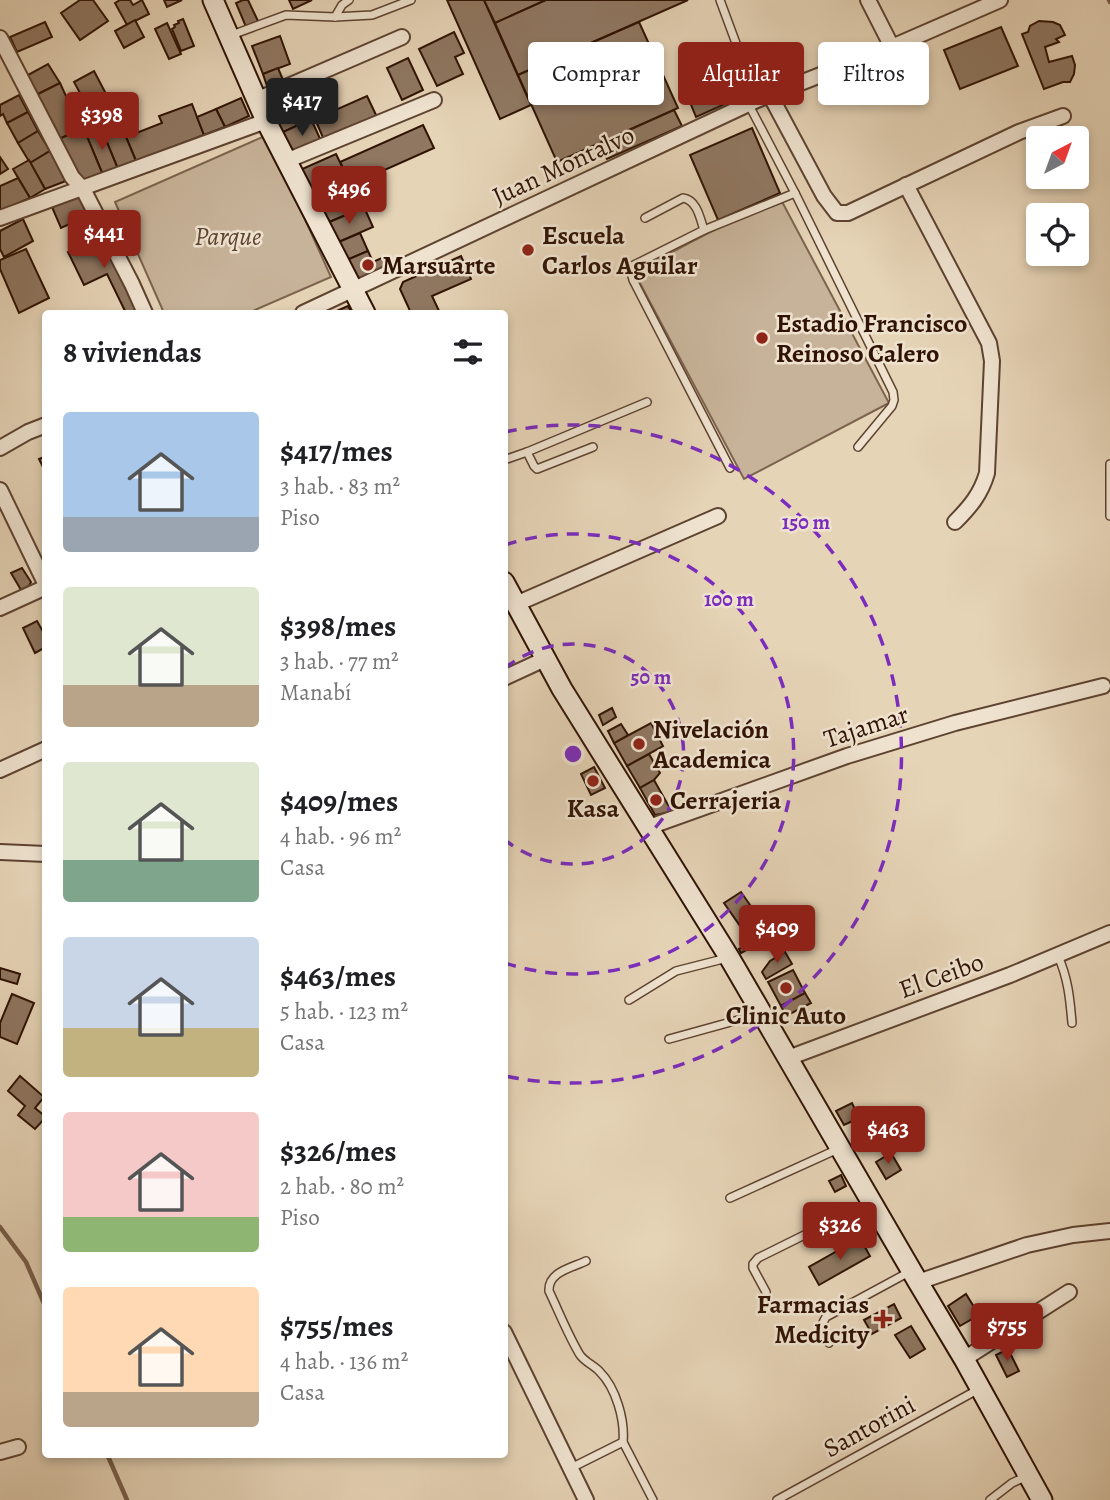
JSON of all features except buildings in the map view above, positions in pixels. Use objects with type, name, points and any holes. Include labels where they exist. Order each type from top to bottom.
[{"type":"street","points":[[213,0],[265,121],[363,310]]},
{"type":"street","points":[[868,0],[889,42]]},
{"type":"street","name":"Juan Montalvo","points":[[903,42],[1000,0]]},
{"type":"street","points":[[256,100],[402,37]]},
{"type":"street","points":[[0,38],[72,177],[83,189],[144,310]]},
{"type":"street","points":[[286,162],[434,100]]},
{"type":"street","name":"Juan Montalvo","points":[[310,310],[748,105]]},
{"type":"street","points":[[762,105],[837,213],[848,213],[1019,132],[1063,116]]},
{"type":"street","points":[[0,218],[265,121]]},
{"type":"street","points":[[906,185],[989,343],[992,361],[987,474],[983,488],[974,502],[956,522]]},
{"type":"street","points":[[0,448],[42,427]]},
{"type":"street","points":[[0,490],[42,578]]},
{"type":"street","points":[[516,604],[719,516]]},
{"type":"street","points":[[0,608],[42,588]]},
{"type":"street","points":[[508,589],[544,659],[729,957],[841,1148],[964,1359],[1042,1500]]},
{"type":"street","points":[[508,676],[544,659]]},
{"type":"street","name":"Tajamar","points":[[649,827],[848,756],[955,723],[1102,686]]},
{"type":"street","points":[[0,770],[42,751]]},
{"type":"street","points":[[0,852],[42,853]]},
{"type":"street","name":"El Ceibo","points":[[788,1058],[978,988],[1110,933]]},
{"type":"street","points":[[915,1277],[1027,1245],[1073,1235],[1110,1231]]},
{"type":"street","points":[[964,1359],[1069,1292]]},
{"type":"street","points":[[508,1340],[586,1500]]},
{"type":"street","points":[[0,1452],[18,1447]]},
{"type":"lane","points":[[335,17],[342,5],[349,0]]},
{"type":"lane","points":[[229,37],[286,15],[372,15],[411,0]]},
{"type":"lane","points":[[720,0],[736,42]]},
{"type":"lane","points":[[761,105],[795,193],[893,392],[892,406],[858,447]]},
{"type":"lane","points":[[730,468],[639,292],[631,272],[632,266],[704,230],[795,193]]},
{"type":"lane","points":[[645,218],[683,198],[690,198],[704,230]]},
{"type":"lane","points":[[508,459],[647,402]]},
{"type":"lane","points":[[527,452],[537,469],[593,447]]},
{"type":"lane","points":[[1110,464],[1110,516]]},
{"type":"lane","points":[[1058,956],[1069,988],[1072,1023]]},
{"type":"lane","points":[[629,1000],[676,971],[729,957]]},
{"type":"lane","points":[[669,1039],[760,1013]]},
{"type":"lane","points":[[730,1198],[841,1148]]},
{"type":"lane","points":[[766,1292],[753,1268],[758,1258],[872,1202]]},
{"type":"lane","points":[[586,1261],[555,1275],[549,1284],[550,1291],[579,1353],[606,1378],[622,1414],[623,1442],[653,1500]]},
{"type":"lane","points":[[829,1343],[822,1331],[826,1317],[915,1277]]},
{"type":"lane","name":"Santorini","points":[[777,1500],[980,1388]]},
{"type":"lane","points":[[570,1468],[623,1442]]},
{"type":"lane","points":[[990,1500],[1012,1483],[1029,1475]]},
{"type":"green space","name":"Parque","points":[[267,135],[331,277],[255,310],[163,310],[115,202]]},
{"type":"green space","name":"Estadio Francisco Reinoso Calero","points":[[779,196],[889,403],[744,479],[634,272]]},
{"type":"waterway","points":[[0,1227],[26,1262],[42,1299]]},
{"type":"waterway","points":[[109,1458],[127,1500]]},
{"type":"place","name":"Escuela Carlos Aguilar","points":[[528,250]]},
{"type":"place","name":"Marsuarte","points":[[368,265]]},
{"type":"place","name":"Estadio Francisco Reinoso Calero","points":[[762,338]]},
{"type":"place","name":"Nivelación Academica","points":[[639,744]]},
{"type":"place","name":"Kasa","points":[[593,781]]},
{"type":"place","name":"Cerrajeria","points":[[656,800]]},
{"type":"place","name":"Clinic Auto","points":[[786,988]]},
{"type":"place","name":"Farmacias Medicity","points":[[883,1319]]}]
